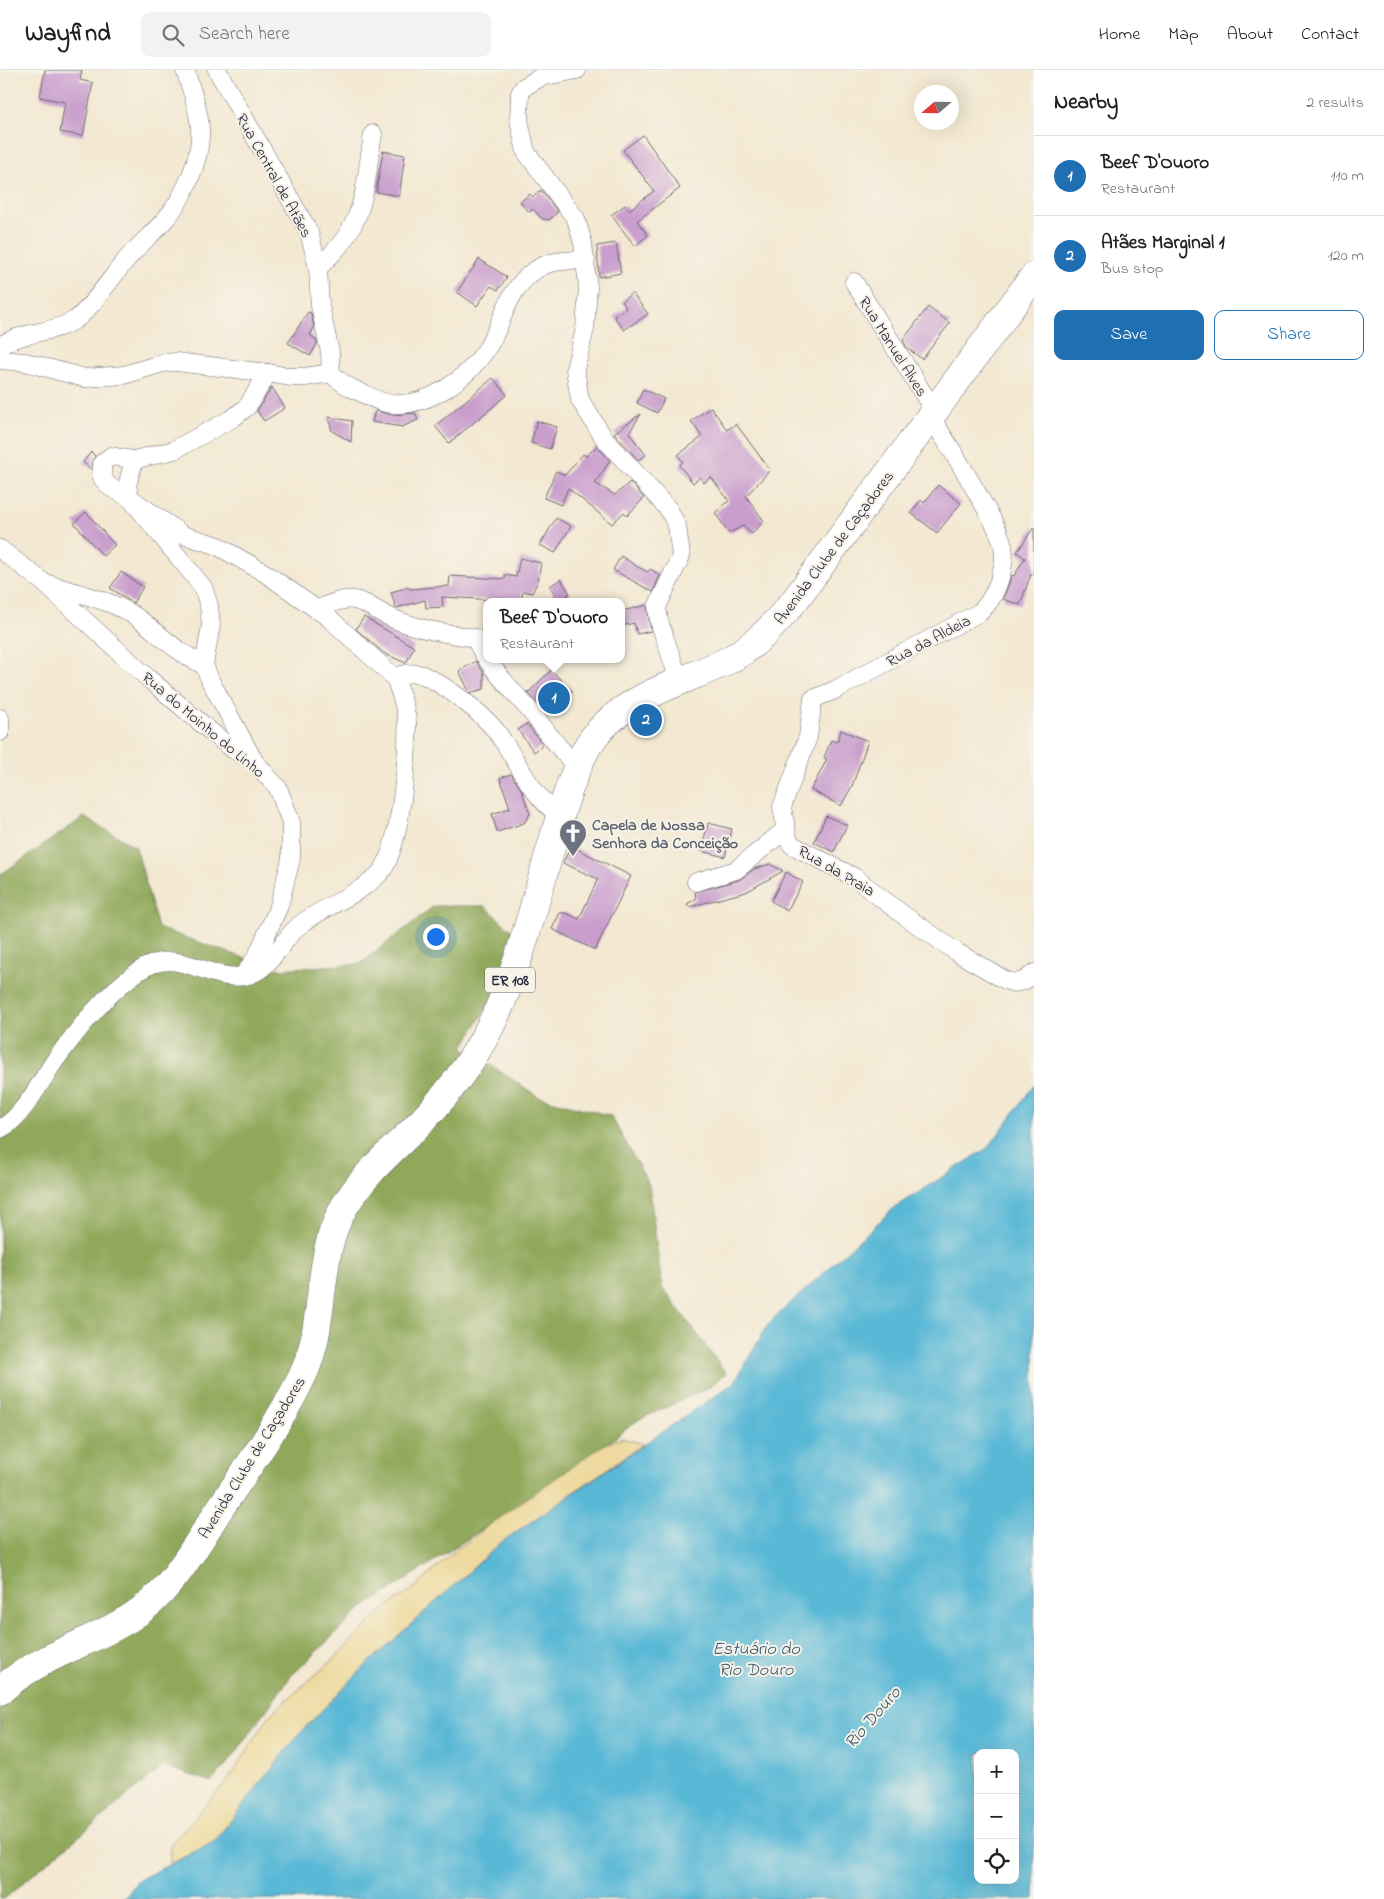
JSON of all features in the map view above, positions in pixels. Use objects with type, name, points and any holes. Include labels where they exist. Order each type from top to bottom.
[{"type":"main road","name":"Avenida Clube de Caçadores","points":[[0,1691],[25,1671],[130,1618],[150,1603],[171,1581],[240,1480],[286,1406],[309,1361],[319,1325],[325,1264],[331,1238],[342,1212],[369,1173],[442,1098],[478,1049],[491,1025],[514,969],[560,816],[588,746],[600,730],[635,703],[679,680],[727,661],[745,650],[773,627],[1034,276]]},
{"type":"street","points":[[0,346],[17,338],[51,330],[76,319],[89,307],[140,244],[163,222],[179,202],[195,161],[200,128],[185,70]]},
{"type":"street","name":"Rua Central de Atães","points":[[216,70],[308,232],[318,268],[320,306],[330,352],[331,372]]},
{"type":"street","points":[[577,70],[533,81],[520,93],[518,106],[526,152],[576,219],[586,260],[587,314],[575,368],[575,383],[580,400],[590,419],[604,438],[669,510],[677,526],[681,556],[657,607],[659,621],[679,680]]},
{"type":"street","points":[[318,268],[346,239],[357,221],[373,134]]},
{"type":"street","points":[[0,360],[25,362],[84,378],[124,375],[163,363],[176,362],[304,378],[331,372],[344,384],[382,402],[408,404],[433,396],[460,378],[485,352],[506,304],[529,274],[556,260],[586,260]]},
{"type":"street","name":"Rua Manuel Alves","points":[[854,282],[926,398],[1000,535],[1004,549]]},
{"type":"street","points":[[0,1129],[8,1125],[17,1116],[57,1059],[92,1014],[111,994],[141,969],[155,963],[172,960],[186,962],[228,977],[257,973],[267,965],[288,935],[300,924],[342,901],[382,872],[397,835],[407,737],[404,706],[395,678],[317,610],[265,572],[216,545],[183,535],[105,483],[100,469],[105,459],[112,456],[134,460],[174,450],[233,418],[247,407],[254,398],[268,373]]},
{"type":"street","points":[[134,460],[127,486],[130,498],[202,587],[209,606],[211,625],[204,665],[254,761]]},
{"type":"street","name":"Rua do Moinho do Linho","points":[[0,548],[43,582],[193,716],[234,750],[254,761],[278,788],[285,802],[291,822],[291,859],[279,906],[257,956],[243,976]]},
{"type":"street","name":"Rua da Aldeia","points":[[813,698],[835,690],[980,612],[987,606],[998,583],[1004,549]]},
{"type":"street","points":[[43,582],[110,603],[134,616],[168,644],[204,665]]},
{"type":"street","points":[[317,610],[327,604],[356,600],[367,603],[399,622],[475,638],[483,652]]},
{"type":"street","points":[[489,663],[531,712],[564,755],[578,768]]},
{"type":"street","points":[[395,678],[404,673],[413,672],[423,675],[433,680],[478,714],[494,730],[544,804],[560,816]]},
{"type":"street","name":"Rua da Praia","points":[[813,698],[808,737],[782,807],[788,839],[792,845],[854,877],[902,914],[980,966],[1014,983],[1024,981],[1034,973]]},
{"type":"street","points":[[0,718],[0,732]]},
{"type":"street","points":[[696,882],[736,870],[748,862],[786,828]]},
{"type":"green space","points":[[84,817],[136,847],[158,928],[276,969],[360,964],[434,906],[485,906],[514,933],[527,940],[463,1047],[539,1097],[611,1116],[649,1185],[662,1287],[726,1373],[706,1389],[638,1420],[582,1463],[360,1610],[291,1676],[232,1758],[211,1782],[163,1766],[4,1899],[0,1899],[0,875]]},
{"type":"sand","points":[[622,1438],[643,1444],[503,1541],[363,1668],[300,1733],[214,1842],[170,1864],[171,1844],[228,1780],[270,1715],[341,1652],[378,1614],[417,1586],[451,1554],[503,1515],[605,1444]]},
{"type":"water","name":"Estuário do Rio Douro","points":[[1034,1085],[1034,1899],[124,1899],[137,1881],[214,1842],[300,1733],[363,1668],[503,1541],[734,1383],[769,1323],[893,1209],[989,1147]]},
{"type":"building","points":[[45,70],[82,70],[80,80],[93,83],[83,136],[60,132],[65,102],[40,97]]},
{"type":"building","points":[[643,135],[680,188],[637,221],[648,235],[635,246],[611,215],[625,205],[629,210],[654,191],[623,150]]},
{"type":"building","points":[[383,151],[405,155],[399,196],[376,192]]},
{"type":"building","points":[[541,190],[558,212],[549,220],[542,219],[533,209],[529,212],[520,202],[530,194],[533,197]]},
{"type":"building","points":[[616,243],[621,273],[599,277],[597,246]]},
{"type":"building","points":[[479,259],[507,277],[498,290],[491,286],[477,306],[457,292]]},
{"type":"building","points":[[632,293],[648,314],[624,330],[614,316],[626,308],[622,301]]},
{"type":"building","points":[[928,307],[950,323],[922,359],[907,348],[903,340]]},
{"type":"building","points":[[308,312],[311,313],[314,328],[310,335],[316,340],[317,344],[310,356],[288,343]]},
{"type":"building","points":[[493,378],[507,395],[449,443],[435,426]]},
{"type":"building","points":[[272,387],[285,408],[264,421],[257,411]]},
{"type":"building","points":[[643,389],[664,399],[657,413],[637,403]]},
{"type":"building","points":[[711,407],[727,430],[736,424],[770,470],[746,496],[764,521],[752,534],[743,526],[729,533],[715,513],[729,501],[711,477],[704,483],[700,477],[693,483],[679,465],[683,462],[678,455],[702,437],[691,421]]},
{"type":"building","points":[[375,411],[393,415],[415,413],[418,420],[402,427],[372,422]]},
{"type":"building","points":[[641,414],[629,433],[646,455],[638,460],[614,433]]},
{"type":"building","points":[[328,417],[352,421],[351,442],[332,431]]},
{"type":"building","points":[[537,421],[557,427],[550,449],[531,443]]},
{"type":"building","points":[[597,446],[610,461],[595,483],[615,495],[630,482],[644,498],[627,516],[624,512],[612,524],[568,488],[561,505],[544,498],[556,471],[565,475],[583,454],[586,456]]},
{"type":"building","points":[[91,452],[95,456],[91,469],[83,462]]},
{"type":"building","points":[[938,485],[961,503],[937,533],[911,513],[921,500],[924,503]]},
{"type":"building","points":[[86,512],[115,545],[103,556],[74,523]]},
{"type":"building","points":[[556,518],[571,526],[555,553],[540,545]]},
{"type":"building","points":[[1034,527],[1034,575],[1031,574],[1020,605],[1003,599],[1012,575],[1014,576],[1025,558],[1017,552]]},
{"type":"building","points":[[621,556],[648,572],[650,569],[660,575],[653,592],[613,570]]},
{"type":"building","points":[[520,558],[541,563],[538,581],[532,593],[523,591],[522,598],[483,599],[442,597],[443,607],[426,608],[425,600],[396,608],[391,592],[409,587],[410,589],[449,586],[450,576],[505,579],[505,575],[516,577]]},
{"type":"building","points":[[121,572],[143,587],[133,603],[110,588]]},
{"type":"building","points":[[561,579],[570,594],[563,598],[556,598],[550,586]]},
{"type":"building","points":[[647,605],[651,631],[637,634],[634,623],[625,625],[625,610]]},
{"type":"building","points":[[364,617],[414,647],[406,663],[385,654],[356,629]]},
{"type":"building","points":[[476,661],[484,674],[484,689],[470,693],[459,671]]},
{"type":"building","points":[[551,670],[572,691],[549,715],[528,693]]},
{"type":"building","points":[[527,724],[543,745],[534,752],[518,730]]},
{"type":"building","points":[[841,730],[868,741],[852,786],[841,806],[811,790],[827,759],[824,758],[831,740],[837,742]]},
{"type":"building","points":[[511,774],[522,791],[530,814],[524,823],[497,832],[492,814],[510,808],[500,778]]},
{"type":"building","points":[[826,816],[847,825],[834,852],[814,842]]},
{"type":"building","points":[[708,823],[732,829],[725,857],[701,851]]},
{"type":"building","points":[[571,846],[631,876],[595,950],[552,929],[560,913],[566,913],[579,919],[598,879],[563,863]]},
{"type":"building","points":[[770,864],[783,871],[746,892],[689,907],[687,904],[696,899],[695,892],[739,880],[754,869]]},
{"type":"building","points":[[786,872],[803,882],[787,911],[771,901]]},
{"type":"place","name":"Beef D'Ouoro","points":[[554,698]]},
{"type":"place","name":"Atães Marginal 1","points":[[646,720]]},
{"type":"place","name":"Capela de Nossa Senhora da Conceição","points":[[573,857]]},
{"type":"water label","name":"Rio Douro","points":[[872,1717]]}]
